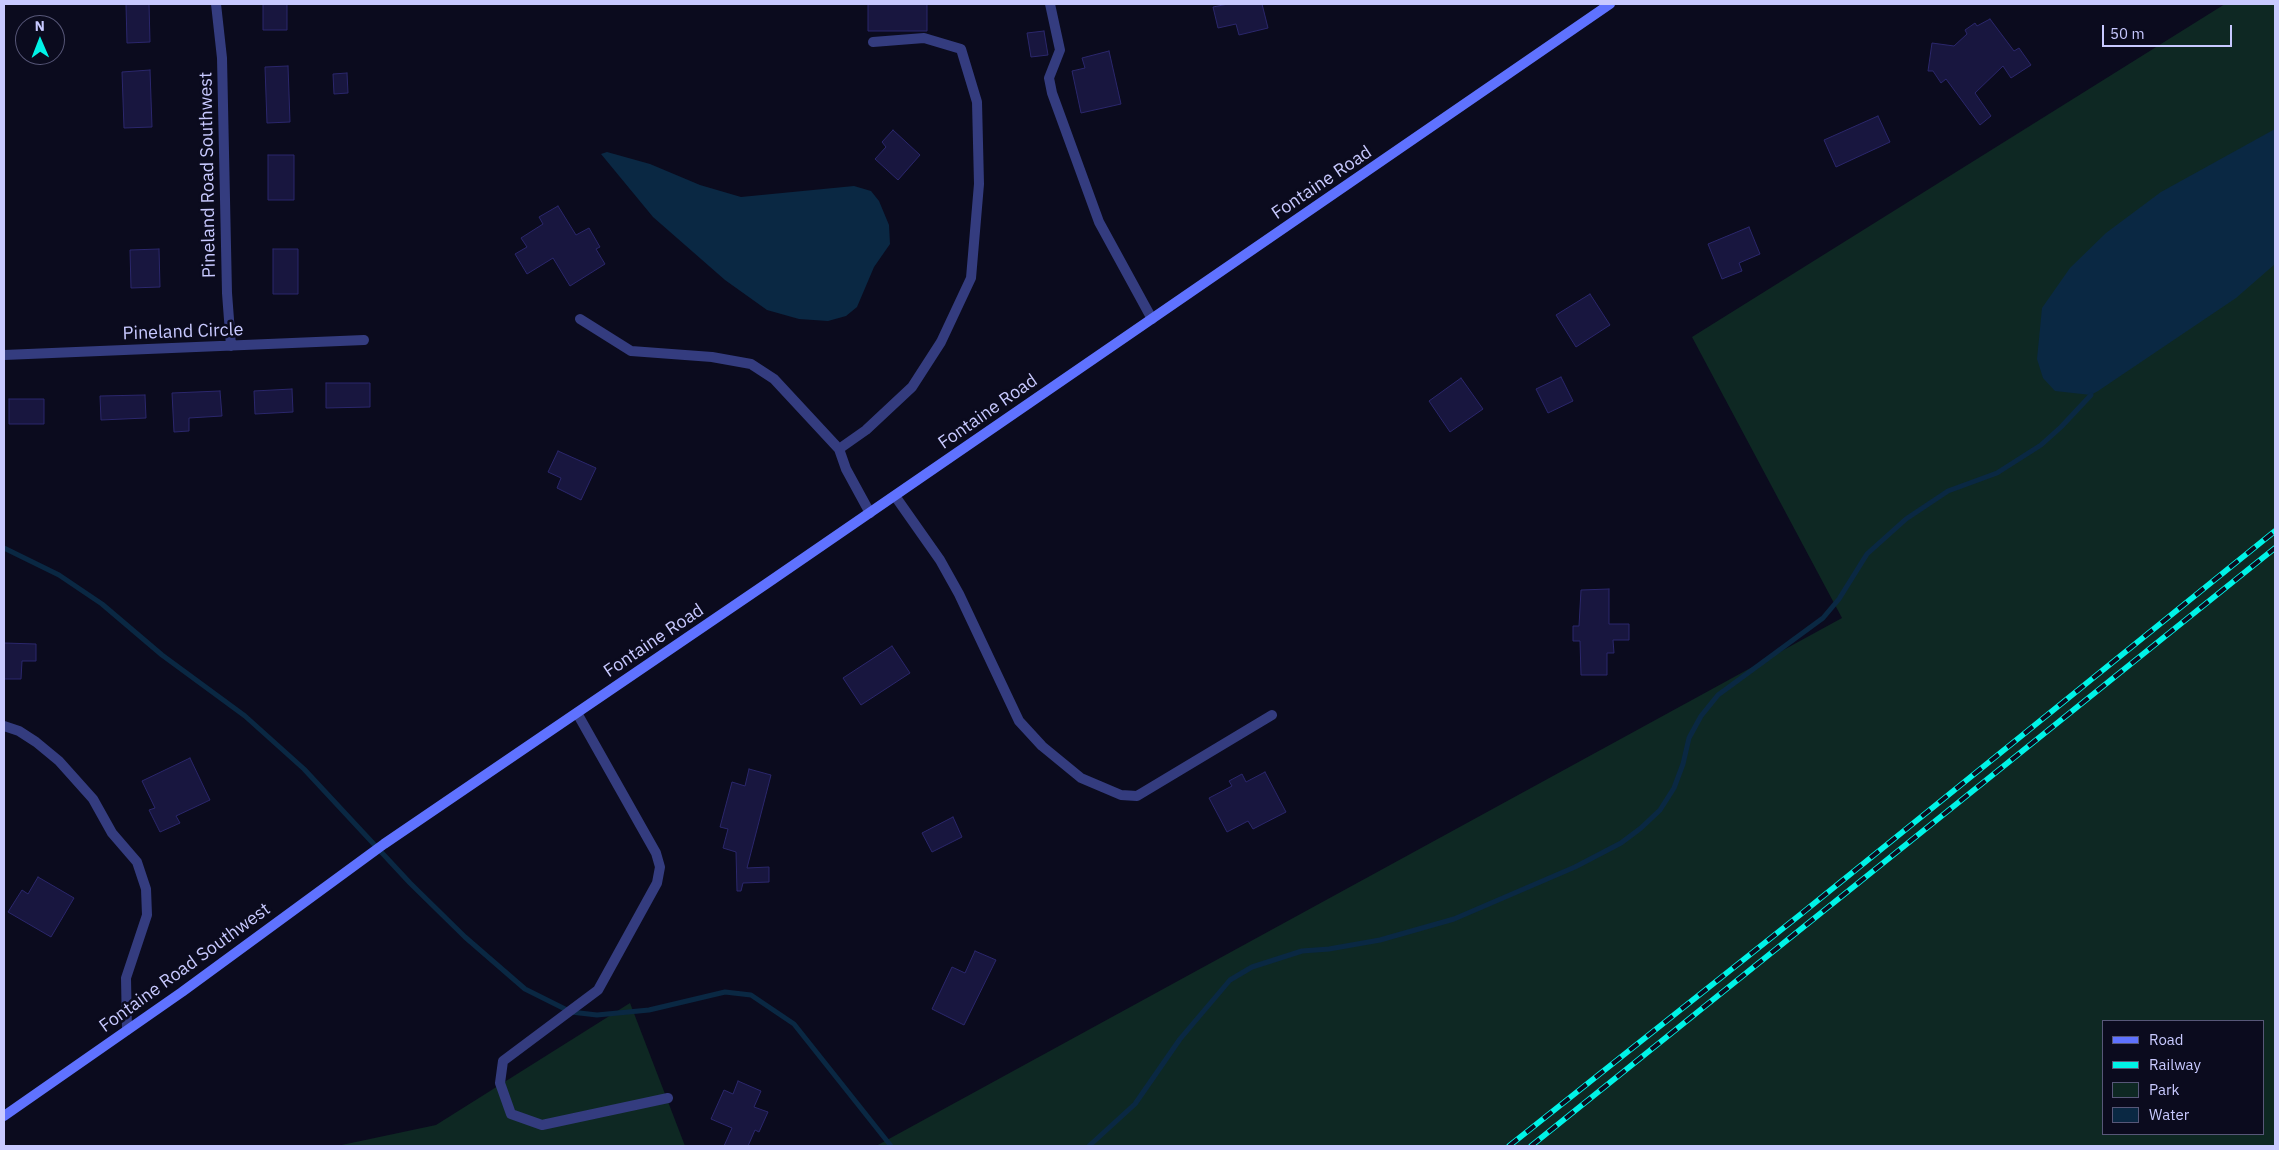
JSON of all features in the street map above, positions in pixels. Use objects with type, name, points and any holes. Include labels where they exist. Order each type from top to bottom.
[{"type":"main road","name":"Fontaine Road","points":[[384,844],[895,496],[1610,4]]},
{"type":"main road","name":"Fontaine Road Southwest","points":[[4,1116],[127,1030],[384,844]]},
{"type":"street","name":"Pineland Road Southwest","points":[[216,4],[222,58],[231,346]]},
{"type":"street","points":[[1050,4],[1060,50],[1050,78],[1052,94],[1099,222],[1152,319]]},
{"type":"street","points":[[839,449],[866,430],[912,388],[941,342],[971,278],[979,184],[977,102],[961,48],[924,38],[873,42]]},
{"type":"street","points":[[580,319],[631,351],[712,357],[751,364],[774,380],[839,449],[846,469],[870,513]]},
{"type":"street","name":"Pineland Circle","points":[[4,355],[364,340]]},
{"type":"street","points":[[895,496],[940,560],[959,594],[1019,721],[1042,746],[1081,778],[1121,795],[1136,796],[1272,715]]},
{"type":"street","points":[[577,713],[656,853],[660,867],[657,883],[598,990],[502,1061],[500,1083],[511,1114],[542,1125],[668,1098]]},
{"type":"street","points":[[4,726],[19,731],[59,761],[92,799],[112,833],[137,862],[146,889],[147,915],[140,943],[126,978],[127,1030]]},
{"type":"green space","points":[[2225,4],[2275,4],[2275,1146],[876,1146],[1842,618],[1692,337]]},
{"type":"green space","points":[[630,1003],[685,1146],[337,1146],[436,1125]]},
{"type":"water","points":[[2275,129],[2275,264],[2236,298],[2098,391],[2091,395],[2055,391],[2043,378],[2037,359],[2042,308],[2070,268],[2106,233],[2161,192]]},
{"type":"water","points":[[607,152],[650,164],[700,185],[741,197],[854,186],[871,191],[879,201],[889,225],[890,244],[874,267],[857,307],[846,316],[828,321],[799,319],[767,310],[725,280],[653,217],[601,154]]},
{"type":"building","points":[[126,4],[149,4],[150,42],[127,43]]},
{"type":"building","points":[[263,4],[287,4],[287,30],[263,30]]},
{"type":"building","points":[[868,4],[927,4],[927,31],[868,31]]},
{"type":"building","points":[[1228,4],[1262,4],[1268,28],[1239,35],[1236,24],[1218,28],[1213,7]]},
{"type":"building","points":[[1990,19],[2014,51],[2019,48],[2031,65],[2011,78],[2003,66],[1975,93],[1991,116],[1980,125],[1946,79],[1941,83],[1933,71],[1928,71],[1932,43],[1954,46],[1967,34],[1965,30],[1975,23],[1977,26]]},
{"type":"building","points":[[1044,31],[1048,55],[1031,57],[1027,33]]},
{"type":"building","points":[[1109,51],[1121,104],[1081,113],[1072,71],[1085,68],[1082,58]]},
{"type":"building","points":[[288,66],[290,122],[267,123],[265,67]]},
{"type":"building","points":[[150,70],[152,127],[124,128],[122,72]]},
{"type":"building","points":[[347,73],[348,93],[334,94],[333,74]]},
{"type":"building","points":[[1878,116],[1890,142],[1836,167],[1824,140]]},
{"type":"building","points":[[893,130],[920,155],[898,180],[875,159],[886,147],[882,142]]},
{"type":"building","points":[[268,155],[294,155],[294,200],[268,200]]},
{"type":"building","points":[[558,206],[576,235],[589,228],[600,247],[596,249],[605,264],[570,286],[553,258],[527,274],[515,254],[527,247],[521,238],[543,224],[539,217]]},
{"type":"building","points":[[1749,227],[1760,254],[1739,263],[1742,271],[1722,279],[1708,244]]},
{"type":"building","points":[[159,249],[160,287],[131,288],[130,250]]},
{"type":"building","points":[[273,249],[298,249],[298,294],[273,294]]},
{"type":"building","points":[[1590,294],[1610,325],[1576,347],[1556,315]]},
{"type":"building","points":[[1561,377],[1573,401],[1548,413],[1536,389]]},
{"type":"building","points":[[1461,378],[1483,409],[1450,432],[1429,401]]},
{"type":"building","points":[[326,383],[370,383],[370,407],[326,408]]},
{"type":"building","points":[[292,389],[293,412],[255,414],[254,391]]},
{"type":"building","points":[[220,391],[222,416],[189,418],[189,431],[174,432],[172,393]]},
{"type":"building","points":[[145,395],[146,418],[101,420],[100,396]]},
{"type":"building","points":[[9,399],[44,399],[44,424],[9,424]]},
{"type":"building","points":[[558,451],[596,468],[581,500],[557,488],[561,478],[548,472]]},
{"type":"building","points":[[1609,589],[1609,624],[1629,624],[1629,640],[1613,640],[1614,653],[1607,653],[1607,675],[1581,675],[1580,641],[1573,641],[1573,626],[1579,626],[1581,590]]},
{"type":"building","points":[[4,643],[36,644],[36,661],[22,661],[21,679],[4,679]]},
{"type":"building","points":[[892,646],[910,673],[861,705],[843,678]]},
{"type":"building","points":[[190,758],[210,800],[176,816],[180,823],[160,832],[149,810],[155,808],[142,781]]},
{"type":"building","points":[[749,769],[771,775],[747,868],[769,867],[769,882],[743,883],[741,891],[737,891],[736,852],[723,848],[728,829],[720,827],[732,782],[745,786]]},
{"type":"building","points":[[1265,772],[1286,812],[1253,829],[1248,821],[1227,832],[1209,798],[1232,786],[1229,781],[1242,774],[1246,782]]},
{"type":"building","points":[[953,817],[962,837],[932,852],[922,833]]},
{"type":"building","points":[[38,877],[74,898],[51,937],[8,912],[22,890],[28,894]]},
{"type":"building","points":[[975,951],[996,960],[964,1025],[932,1009],[952,967],[965,973]]},
{"type":"building","points":[[738,1081],[761,1091],[754,1107],[768,1112],[759,1132],[755,1130],[748,1146],[724,1146],[732,1128],[711,1119],[724,1090],[733,1094]]},
{"type":"waterway","points":[[1089,1146],[1135,1104],[1180,1039],[1230,980],[1252,967],[1302,951],[1329,949],[1380,940],[1454,919],[1575,867],[1621,843],[1660,810],[1674,788],[1683,764],[1689,738],[1701,716],[1718,695],[1823,618],[1839,599],[1867,554],[1906,519],[1948,491],[1997,473],[2041,445],[2091,395]]},
{"type":"waterway","points":[[4,548],[59,575],[102,604],[162,655],[245,716],[304,769],[410,883],[465,937],[525,989],[571,1012],[597,1015],[649,1010],[725,992],[751,995],[794,1024],[891,1146]]},
{"type":"railway","points":[[1509,1146],[1801,914],[2275,531]]},
{"type":"railway","points":[[1531,1146],[2275,548]]}]
